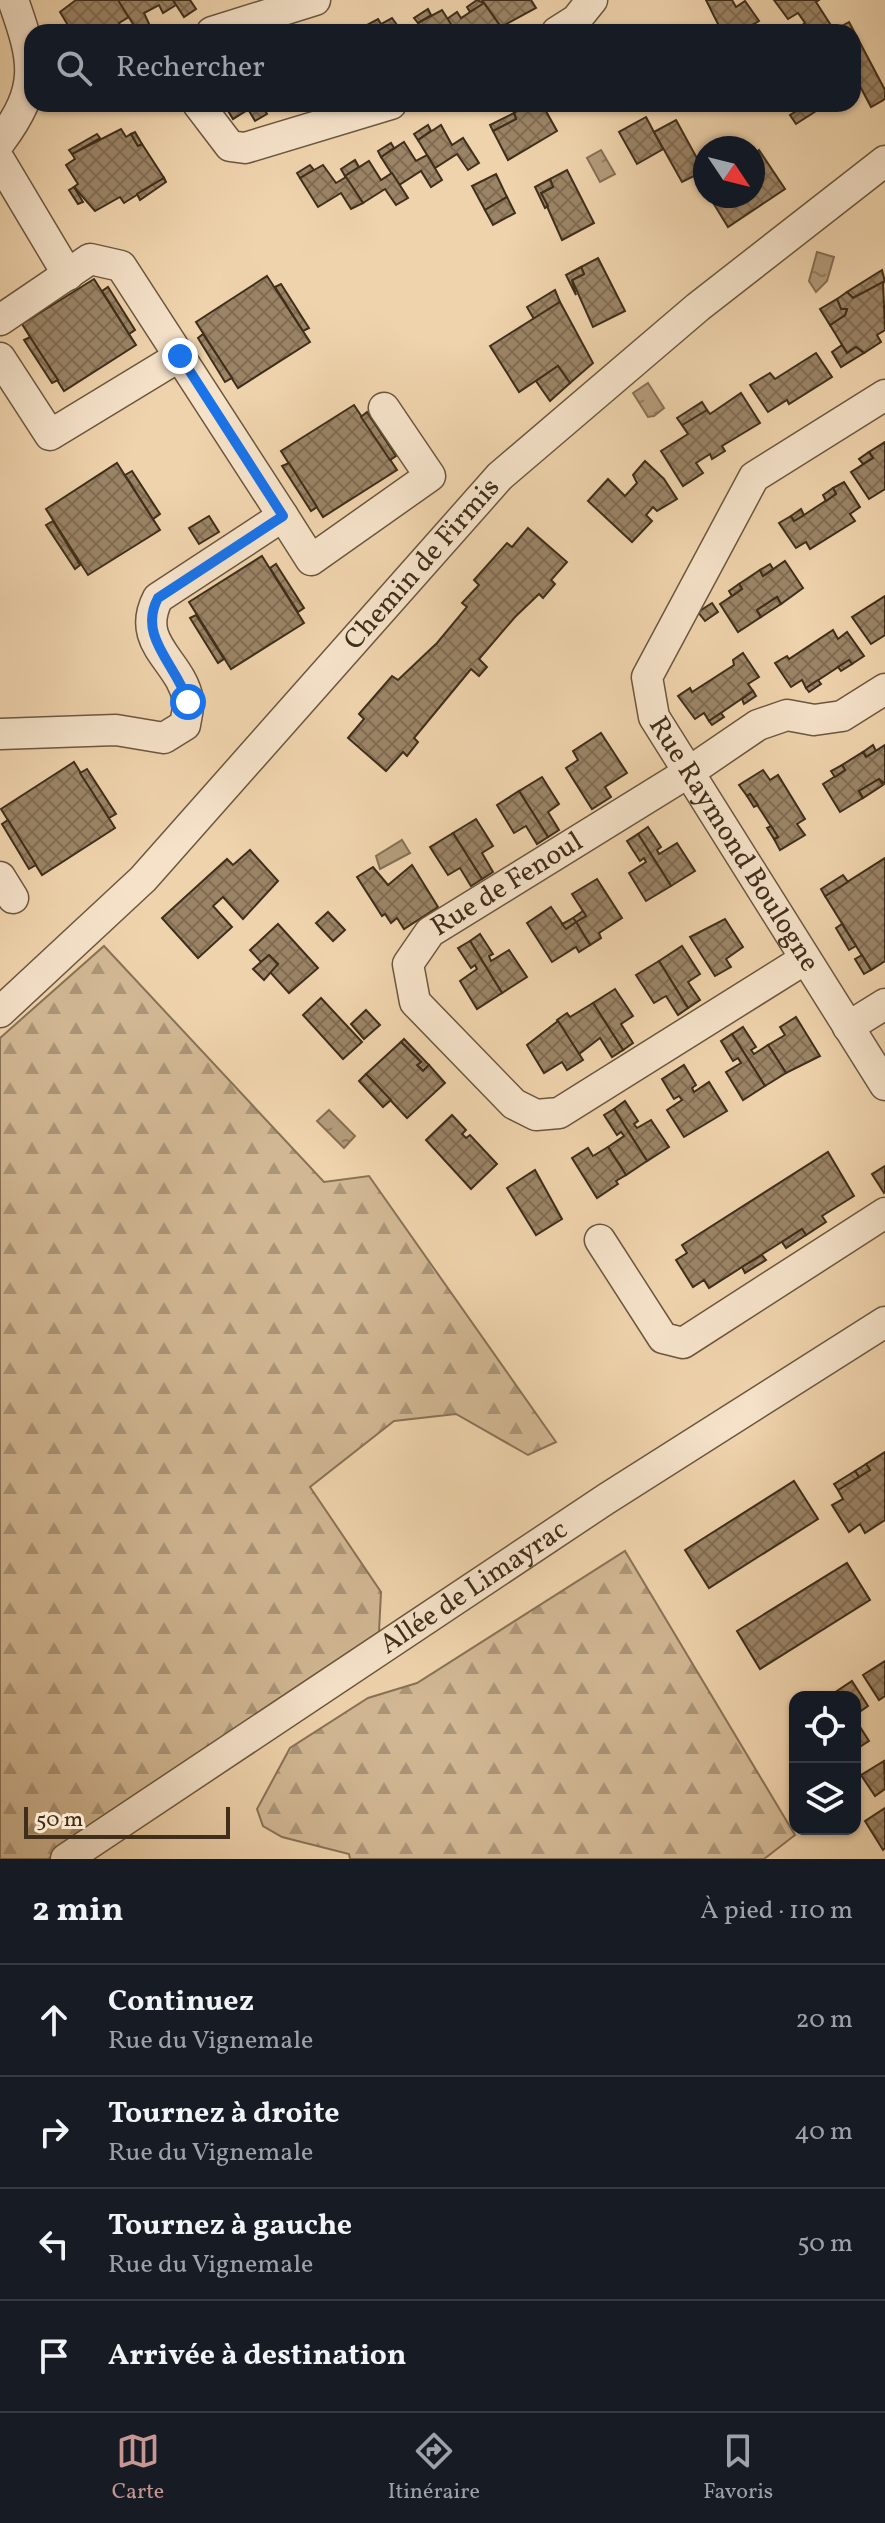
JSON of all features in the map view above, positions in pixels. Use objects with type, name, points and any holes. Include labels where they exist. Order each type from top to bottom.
[{"type":"street","points":[[13,0],[24,37]]},
{"type":"street","points":[[238,24],[315,0]]},
{"type":"street","points":[[570,24],[592,0]]},
{"type":"street","points":[[0,142],[16,121],[24,103]]},
{"type":"street","points":[[204,112],[230,146],[245,148],[364,112]]},
{"type":"street","points":[[0,161],[68,275]]},
{"type":"street","name":"Chemin de Firmis","points":[[0,1012],[143,879],[500,476],[698,307],[885,161]]},
{"type":"street","points":[[0,320],[90,259],[121,266],[311,560],[430,476],[384,408]]},
{"type":"street","points":[[0,358],[50,435],[180,356]]},
{"type":"street","name":"Rue Raymond Boulogne","points":[[885,395],[754,477],[647,677],[654,717],[885,1085]]},
{"type":"street","points":[[0,734],[116,730],[164,738],[185,725],[188,702],[151,633],[150,613],[158,598],[283,516]]},
{"type":"street","name":"Rue de Fenoul","points":[[805,959],[559,1113],[536,1115],[514,1104],[415,1002],[408,964],[430,932],[689,772],[758,725],[787,715],[814,720],[842,716],[885,689]]},
{"type":"street","points":[[848,1027],[885,1004]]},
{"type":"street","points":[[600,1240],[663,1338],[683,1343],[885,1213]]},
{"type":"street","name":"Allée de Limayrac","points":[[66,1859],[668,1458],[885,1322]]},
{"type":"green space","points":[[104,946],[324,1182],[369,1176],[556,1442],[528,1455],[456,1414],[394,1421],[310,1487],[381,1592],[379,1632],[48,1859],[0,1859],[0,1038]]},
{"type":"green space","points":[[625,1551],[789,1825],[789,1835],[795,1835],[764,1859],[350,1859],[349,1854],[282,1837],[263,1826],[257,1809],[290,1748],[368,1698],[417,1683]]},
{"type":"water","points":[[601,150],[615,174],[600,182],[587,158]]},
{"type":"water","points":[[817,252],[834,257],[827,281],[816,292],[809,281]]},
{"type":"water","points":[[648,383],[664,408],[648,417],[633,393]]},
{"type":"water","points":[[402,840],[410,853],[380,869],[376,856]]},
{"type":"water","points":[[329,1110],[355,1136],[344,1148],[317,1121]]},
{"type":"building","points":[[76,0],[118,0],[129,17],[120,24],[67,24],[60,12]]},
{"type":"building","points":[[118,0],[173,0],[176,5],[163,13],[159,5],[144,13],[149,24],[133,24]]},
{"type":"building","points":[[173,0],[190,0],[196,9],[184,17]]},
{"type":"building","points":[[477,0],[484,3],[470,12],[467,7]]},
{"type":"building","points":[[482,0],[531,0],[536,8],[507,24],[499,24]]},
{"type":"building","points":[[706,0],[732,0],[736,7],[745,1],[759,21],[754,24],[718,24]]},
{"type":"building","points":[[774,0],[819,0],[816,2],[830,24],[804,24],[798,13],[788,19]]},
{"type":"building","points":[[484,3],[499,24],[450,24],[447,19],[457,12],[461,18]]},
{"type":"building","points":[[428,9],[431,15],[418,23],[414,18]]},
{"type":"building","points":[[442,10],[451,24],[419,24]]},
{"type":"building","points":[[392,18],[396,24],[381,24]]},
{"type":"building","points":[[861,45],[885,90],[885,99],[871,107],[861,88]]},
{"type":"building","points":[[229,112],[244,112],[233,119]]},
{"type":"building","points":[[250,112],[266,112],[267,114],[255,121]]},
{"type":"building","points":[[546,112],[557,131],[508,160],[493,131],[516,119],[514,113]]},
{"type":"building","points":[[795,112],[815,112],[796,124],[790,115]]},
{"type":"building","points":[[514,113],[516,119],[493,131],[490,125]]},
{"type":"building","points":[[646,117],[663,149],[637,164],[619,132]]},
{"type":"building","points":[[676,120],[693,151],[693,176],[682,182],[654,132]]},
{"type":"building","points":[[428,125],[431,131],[418,140],[414,134]]},
{"type":"building","points":[[441,125],[452,145],[463,138],[479,163],[468,170],[457,154],[435,168],[418,140]]},
{"type":"building","points":[[121,129],[126,137],[131,134],[138,146],[142,144],[164,178],[124,203],[120,197],[95,211],[74,187],[78,184],[66,165],[75,159],[72,154]]},
{"type":"building","points":[[135,132],[142,144],[138,146],[131,134]]},
{"type":"building","points":[[97,134],[100,138],[72,154],[69,150]]},
{"type":"building","points":[[404,142],[416,161],[427,155],[442,180],[431,187],[421,171],[399,185],[381,157]]},
{"type":"building","points":[[391,143],[394,148],[381,157],[378,151]]},
{"type":"building","points":[[765,159],[785,189],[765,202]]},
{"type":"building","points":[[355,160],[359,167],[345,176],[341,169]]},
{"type":"building","points":[[369,161],[381,180],[392,173],[408,198],[396,205],[385,189],[363,203],[345,176]]},
{"type":"building","points":[[310,165],[314,170],[300,178],[297,173]]},
{"type":"building","points":[[323,165],[336,183],[346,177],[363,203],[351,209],[341,193],[318,207],[300,178]]},
{"type":"building","points":[[567,170],[594,223],[562,240],[541,193],[553,187],[550,179]]},
{"type":"building","points":[[496,174],[507,197],[485,210],[472,186]]},
{"type":"building","points":[[164,178],[166,182],[140,200],[137,194]]},
{"type":"building","points":[[550,179],[553,187],[541,193],[548,206],[545,208],[535,187]]},
{"type":"building","points":[[74,187],[83,202],[78,204],[69,190]]},
{"type":"building","points":[[507,197],[515,213],[493,225],[485,210]]},
{"type":"building","points":[[716,208],[756,208],[728,227]]},
{"type":"building","points":[[598,258],[625,311],[593,327],[572,280],[584,274],[581,267]]},
{"type":"building","points":[[581,267],[584,274],[572,280],[576,295],[566,275]]},
{"type":"building","points":[[882,270],[885,282],[853,298],[847,292]]},
{"type":"building","points":[[267,276],[310,342],[238,388],[196,322]]},
{"type":"building","points":[[94,279],[136,345],[64,391],[22,324]]},
{"type":"building","points":[[883,282],[885,330],[877,335],[881,342],[864,353],[856,347],[847,353],[830,325],[845,315],[847,309],[841,309],[837,299],[847,292],[853,298]]},
{"type":"building","points":[[281,284],[309,328],[303,331],[275,287]]},
{"type":"building","points":[[108,287],[135,330],[129,334],[102,291]]},
{"type":"building","points":[[555,290],[560,302],[534,319],[527,307]]},
{"type":"building","points":[[837,299],[841,309],[847,309],[845,315],[830,325],[820,309]]},
{"type":"building","points":[[560,302],[593,363],[570,383],[558,366],[519,392],[490,346]]},
{"type":"building","points":[[203,334],[232,378],[225,382],[198,338]]},
{"type":"building","points":[[30,337],[58,380],[52,383],[24,340]]},
{"type":"building","points":[[842,345],[847,353],[856,347],[864,353],[841,367],[832,352]]},
{"type":"building","points":[[816,353],[832,377],[789,404],[787,400],[768,412],[750,385],[770,373],[775,379]]},
{"type":"building","points":[[558,366],[570,383],[550,401],[536,381]]},
{"type":"building","points":[[741,393],[760,423],[722,446],[725,451],[712,459],[710,454],[696,463],[703,473],[683,486],[661,451],[688,434],[682,425],[707,410],[710,414]]},
{"type":"building","points":[[702,402],[707,410],[682,425],[677,418]]},
{"type":"building","points":[[354,405],[397,470],[323,517],[281,451]]},
{"type":"building","points":[[367,412],[396,456],[390,460],[361,417]]},
{"type":"building","points":[[885,442],[885,489],[869,499],[851,472],[873,458],[869,452]]},
{"type":"building","points":[[869,452],[873,458],[863,464],[859,459]]},
{"type":"building","points":[[645,461],[664,479],[677,499],[657,511],[653,507],[646,515],[652,521],[632,542],[588,501],[608,479],[625,496],[637,483],[633,475]]},
{"type":"building","points":[[117,463],[160,530],[88,575],[46,509]]},
{"type":"building","points":[[289,463],[317,507],[311,511],[282,466]]},
{"type":"building","points":[[132,471],[160,514],[153,519],[125,475]]},
{"type":"building","points":[[844,482],[860,507],[850,514],[855,521],[810,549],[806,542],[796,548],[779,523],[791,516],[794,521],[804,515],[836,494],[833,488]]},
{"type":"building","points":[[833,488],[836,494],[826,501],[823,495]]},
{"type":"building","points":[[801,509],[804,515],[794,521],[791,516]]},
{"type":"building","points":[[209,516],[219,532],[199,544],[189,528]]},
{"type":"building","points":[[53,521],[80,565],[75,569],[46,525]]},
{"type":"building","points":[[528,528],[567,562],[551,580],[555,584],[543,598],[539,594],[515,617],[479,659],[487,667],[479,676],[471,669],[414,738],[418,742],[407,756],[403,752],[386,771],[348,738],[364,719],[359,714],[392,676],[398,680],[437,643],[467,607],[462,603],[479,585],[474,580],[507,543],[512,547]]},
{"type":"building","points":[[262,556],[304,623],[231,669],[189,602]]},
{"type":"building","points":[[785,561],[803,588],[781,604],[777,597],[757,610],[761,617],[738,632],[720,604],[742,589],[739,584],[760,570],[763,576]]},
{"type":"building","points":[[276,564],[304,608],[298,612],[270,568]]},
{"type":"building","points":[[770,564],[773,569],[763,576],[760,570]]},
{"type":"building","points":[[739,584],[742,589],[732,596],[729,591]]},
{"type":"building","points":[[885,596],[885,635],[871,644],[852,617]]},
{"type":"building","points":[[777,597],[781,604],[761,617],[757,610]]},
{"type":"building","points":[[712,603],[718,612],[705,621],[698,612]]},
{"type":"building","points":[[196,615],[224,659],[218,663],[190,618]]},
{"type":"building","points":[[833,630],[838,639],[847,632],[864,656],[852,664],[849,660],[806,688],[802,680],[791,687],[775,663],[787,656],[789,659]]},
{"type":"building","points":[[743,653],[759,677],[748,684],[753,691],[709,721],[704,713],[695,719],[678,696],[690,688],[692,692],[734,665],[733,660]]},
{"type":"building","points":[[849,660],[852,664],[841,671],[838,667]]},
{"type":"building","points":[[818,680],[821,684],[809,692],[806,688]]},
{"type":"building","points":[[753,691],[756,696],[744,704],[742,699]]},
{"type":"building","points":[[721,713],[724,717],[712,725],[709,721]]},
{"type":"building","points":[[601,733],[627,773],[605,787],[611,797],[592,809],[566,768],[578,760],[573,751]]},
{"type":"building","points":[[873,745],[876,751],[866,757],[863,752]]},
{"type":"building","points":[[885,745],[885,784],[879,779],[859,791],[863,798],[840,812],[823,784],[845,770],[842,765],[863,752],[866,757]]},
{"type":"building","points":[[74,762],[115,828],[42,875],[1,809]]},
{"type":"building","points":[[842,765],[845,770],[835,777],[831,771]]},
{"type":"building","points":[[87,769],[116,814],[109,818],[80,773]]},
{"type":"building","points":[[763,770],[770,780],[778,775],[805,819],[797,824],[805,835],[780,850],[774,839],[778,837],[750,794],[747,796],[739,785]]},
{"type":"building","points":[[542,777],[559,804],[548,812],[559,830],[548,837],[519,791]]},
{"type":"building","points":[[879,779],[883,785],[863,798],[859,791]]},
{"type":"building","points":[[519,791],[548,837],[537,844],[526,826],[514,833],[497,805]]},
{"type":"building","points":[[750,794],[758,805],[754,807],[747,796]]},
{"type":"building","points":[[476,819],[493,846],[482,853],[493,872],[482,879],[453,833]]},
{"type":"building","points":[[8,820],[36,865],[29,869],[2,824]]},
{"type":"building","points":[[771,826],[778,837],[774,839],[767,828]]},
{"type":"building","points":[[648,827],[661,847],[657,850],[659,854],[677,843],[695,871],[671,886],[638,834]]},
{"type":"building","points":[[453,833],[482,879],[471,886],[460,868],[448,875],[430,847]]},
{"type":"building","points":[[638,834],[671,886],[646,901],[629,873],[646,862],[644,858],[640,861],[627,841]]},
{"type":"building","points":[[250,850],[278,881],[243,919],[223,897],[213,906],[232,927],[198,958],[162,918],[227,859],[233,865]]},
{"type":"building","points":[[885,858],[885,961],[871,970],[825,896]]},
{"type":"building","points":[[412,865],[438,907],[404,929],[397,918],[391,923],[385,914],[382,916],[357,877],[373,867],[388,885]]},
{"type":"building","points":[[843,875],[848,882],[825,896],[821,889]]},
{"type":"building","points":[[597,879],[622,918],[599,933],[601,938],[590,945],[576,922],[586,916],[572,894]]},
{"type":"building","points":[[551,907],[566,929],[576,922],[590,945],[579,952],[576,947],[552,962],[527,923]]},
{"type":"building","points":[[583,911],[586,916],[576,922],[573,918]]},
{"type":"building","points":[[328,912],[345,930],[333,941],[316,923]]},
{"type":"building","points":[[573,918],[576,922],[566,929],[562,924]]},
{"type":"building","points":[[725,919],[743,947],[726,959],[731,967],[715,976],[690,937]]},
{"type":"building","points":[[278,924],[318,968],[289,993],[269,971],[278,964],[269,955],[261,962],[250,950]]},
{"type":"building","points":[[842,924],[856,946],[849,950],[836,928]]},
{"type":"building","points":[[480,934],[493,954],[489,956],[491,961],[509,950],[527,977],[502,993],[470,941]]},
{"type":"building","points":[[470,941],[502,993],[477,1009],[460,981],[477,969],[475,965],[471,968],[458,948]]},
{"type":"building","points":[[682,946],[700,974],[688,982],[700,1000],[688,1008],[659,961]]},
{"type":"building","points":[[269,955],[278,964],[264,980],[253,969]]},
{"type":"building","points":[[862,955],[871,970],[864,974],[855,959]]},
{"type":"building","points":[[659,961],[688,1008],[678,1015],[666,996],[654,1003],[636,975]]},
{"type":"building","points":[[615,989],[633,1016],[621,1024],[633,1043],[623,1050],[593,1003]]},
{"type":"building","points":[[321,998],[362,1042],[343,1059],[303,1015]]},
{"type":"building","points":[[593,1003],[623,1050],[612,1057],[600,1038],[579,1054],[557,1020],[567,1013],[570,1017]]},
{"type":"building","points":[[366,1010],[380,1025],[364,1039],[351,1024]]},
{"type":"building","points":[[796,1017],[820,1056],[786,1073],[768,1045],[785,1035],[780,1027]]},
{"type":"building","points":[[558,1021],[583,1060],[567,1070],[562,1062],[544,1073],[527,1045]]},
{"type":"building","points":[[743,1027],[756,1047],[751,1050],[754,1054],[768,1045],[786,1073],[765,1086],[732,1034]]},
{"type":"building","points":[[732,1034],[765,1086],[743,1100],[726,1072],[741,1063],[738,1058],[733,1061],[721,1041]]},
{"type":"building","points":[[404,1039],[429,1065],[423,1071],[417,1065],[421,1062],[401,1042]]},
{"type":"building","points":[[401,1042],[421,1062],[417,1065],[423,1071],[429,1065],[445,1083],[407,1118],[366,1074]]},
{"type":"building","points":[[684,1065],[696,1085],[692,1088],[694,1092],[709,1082],[727,1111],[684,1137],[667,1110],[682,1100],[679,1096],[674,1099],[662,1079]]},
{"type":"building","points":[[366,1074],[391,1100],[383,1107],[359,1081]]},
{"type":"building","points":[[625,1101],[638,1121],[634,1124],[637,1128],[651,1120],[669,1147],[647,1161],[614,1109]]},
{"type":"building","points":[[614,1109],[647,1161],[626,1175],[608,1147],[624,1136],[621,1132],[617,1135],[604,1115]]},
{"type":"building","points":[[452,1115],[466,1130],[462,1134],[466,1138],[470,1135],[497,1164],[471,1189],[426,1140]]},
{"type":"building","points":[[608,1147],[626,1175],[597,1198],[572,1158],[588,1148],[593,1156]]},
{"type":"building","points":[[828,1152],[854,1196],[822,1216],[826,1222],[806,1235],[802,1229],[709,1288],[704,1280],[693,1287],[676,1260],[687,1253],[682,1245]]},
{"type":"building","points":[[885,1166],[885,1192],[884,1193],[872,1174]]},
{"type":"building","points":[[535,1170],[562,1219],[536,1235],[507,1188]]},
{"type":"building","points":[[802,1229],[806,1235],[786,1248],[782,1242]]},
{"type":"building","points":[[762,1255],[766,1260],[745,1273],[742,1267]]},
{"type":"building","points":[[885,1452],[885,1520],[865,1533],[860,1524],[849,1532],[832,1505],[843,1499],[838,1490],[870,1470],[866,1464]]},
{"type":"building","points":[[866,1464],[870,1470],[859,1477],[855,1471]]},
{"type":"building","points":[[855,1471],[859,1477],[838,1490],[834,1484]]},
{"type":"building","points":[[794,1481],[818,1519],[709,1588],[685,1550]]},
{"type":"building","points":[[847,1563],[870,1600],[760,1669],[737,1631]]},
{"type":"building","points":[[885,1661],[885,1696],[879,1700],[863,1675]]},
{"type":"building","points":[[852,1681],[858,1691],[837,1691]]},
{"type":"building","points":[[861,1695],[868,1706],[861,1711]]},
{"type":"building","points":[[861,1728],[869,1741],[861,1746]]},
{"type":"building","points":[[884,1761],[885,1789],[875,1796],[861,1775]]},
{"type":"building","points":[[885,1808],[885,1848],[883,1850],[865,1821]]},
{"type":"route","points":[[180,356],[283,516],[158,598],[150,613],[151,633],[188,702]]}]
